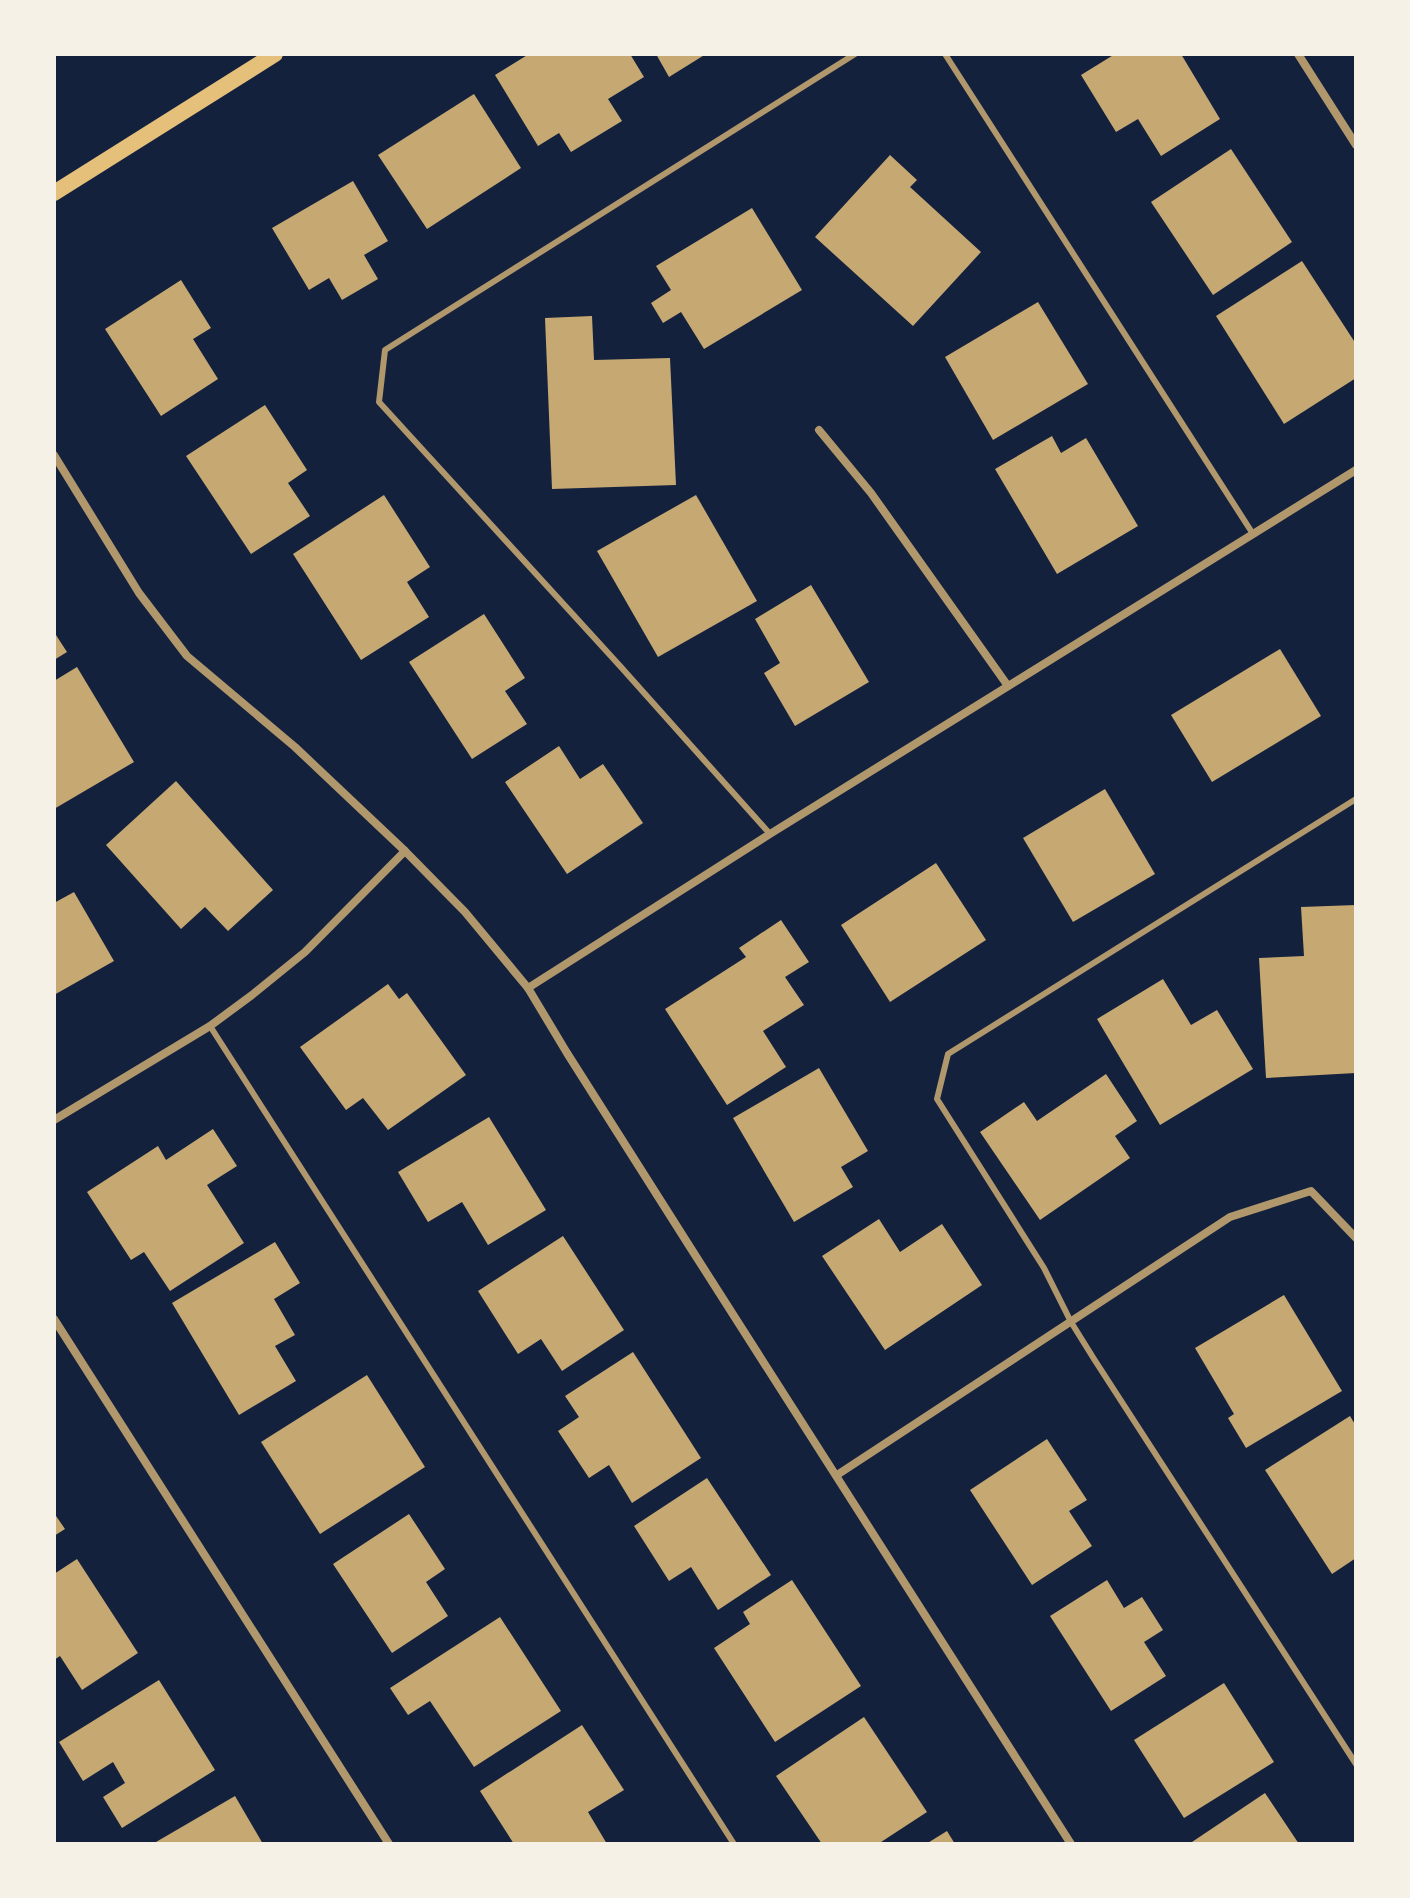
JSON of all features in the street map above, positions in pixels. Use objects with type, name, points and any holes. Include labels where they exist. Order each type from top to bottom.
[{"type":"main road","points":[[54,193],[275,54]]},
{"type":"street","points":[[1298,54],[1356,145]]},
{"type":"street","points":[[819,430],[871,493],[1008,686]]},
{"type":"street","points":[[54,455],[139,593],[187,656],[295,747],[405,851],[465,912],[528,988],[1071,1844]]},
{"type":"street","points":[[528,988],[1356,470]]},
{"type":"street","points":[[54,1120],[210,1026],[305,952],[405,851]]},
{"type":"street","points":[[837,1475],[1230,1217],[1311,1191],[1356,1238]]},
{"type":"street","points":[[54,1319],[389,1844]]},
{"type":"lane","points":[[770,834],[379,402],[385,350],[855,54]]},
{"type":"lane","points":[[945,54],[1253,534]]},
{"type":"lane","points":[[1356,799],[948,1054],[937,1099],[1044,1268],[1071,1322],[1356,1764]]},
{"type":"lane","points":[[210,1026],[734,1844]]},
{"type":"building","points":[[529,54],[630,54],[644,77],[608,99],[622,121],[571,152],[559,133],[538,146],[495,75]]},
{"type":"building","points":[[656,54],[706,54],[669,77]]},
{"type":"building","points":[[1115,54],[1181,54],[1220,119],[1161,156],[1138,119],[1116,132],[1081,75]]},
{"type":"building","points":[[474,94],[521,168],[427,229],[378,155]]},
{"type":"building","points":[[1231,149],[1292,242],[1213,295],[1151,202]]},
{"type":"building","points":[[890,155],[917,180],[910,187],[981,252],[913,326],[815,237]]},
{"type":"building","points":[[353,181],[388,241],[364,255],[378,279],[342,300],[329,278],[309,290],[272,228]]},
{"type":"building","points":[[752,208],[802,290],[704,349],[681,312],[663,323],[651,303],[671,290],[656,266]]},
{"type":"building","points":[[1302,261],[1356,344],[1356,378],[1284,424],[1216,316]]},
{"type":"building","points":[[181,280],[211,328],[193,339],[218,379],[161,416],[105,329]]},
{"type":"building","points":[[1038,302],[1088,384],[993,440],[945,357]]},
{"type":"building","points":[[592,316],[594,360],[670,358],[676,485],[552,489],[545,318]]},
{"type":"building","points":[[265,405],[307,470],[288,483],[310,516],[251,554],[186,456]]},
{"type":"building","points":[[1052,436],[1061,453],[1086,438],[1138,526],[1057,574],[995,469]]},
{"type":"building","points":[[384,495],[430,567],[407,582],[429,617],[361,660],[293,554]]},
{"type":"building","points":[[696,495],[757,601],[658,657],[597,551]]},
{"type":"building","points":[[811,585],[869,682],[795,726],[764,673],[780,663],[755,619]]},
{"type":"building","points":[[484,614],[525,678],[505,691],[527,724],[472,759],[409,662]]},
{"type":"building","points":[[54,632],[67,652],[54,660]]},
{"type":"building","points":[[1280,649],[1321,716],[1212,782],[1171,715]]},
{"type":"building","points":[[77,667],[134,762],[54,809],[54,681]]},
{"type":"building","points":[[559,746],[580,779],[603,764],[643,823],[567,874],[505,782]]},
{"type":"building","points":[[176,781],[273,890],[228,931],[205,907],[181,929],[106,845]]},
{"type":"building","points":[[1105,789],[1155,874],[1073,922],[1023,838]]},
{"type":"building","points":[[936,863],[986,940],[890,1002],[841,925]]},
{"type":"building","points":[[74,892],[114,961],[54,995],[54,903]]},
{"type":"building","points":[[1356,905],[1356,1073],[1266,1078],[1259,958],[1304,956],[1301,907]]},
{"type":"building","points":[[781,920],[809,962],[785,977],[804,1005],[763,1031],[786,1067],[727,1105],[665,1009],[746,957],[739,948]]},
{"type":"building","points":[[1163,979],[1191,1025],[1217,1010],[1253,1069],[1160,1125],[1097,1019]]},
{"type":"building","points":[[388,984],[399,999],[407,993],[466,1075],[388,1130],[363,1098],[346,1110],[300,1047]]},
{"type":"building","points":[[819,1068],[868,1151],[841,1167],[853,1187],[794,1222],[733,1118]]},
{"type":"building","points":[[1106,1074],[1137,1121],[1115,1136],[1130,1158],[1040,1220],[980,1132],[1024,1102],[1037,1121]]},
{"type":"building","points":[[489,1117],[546,1210],[488,1245],[462,1202],[428,1222],[398,1172]]},
{"type":"building","points":[[213,1129],[237,1166],[207,1185],[244,1243],[170,1291],[144,1252],[131,1260],[87,1192],[158,1146],[166,1160]]},
{"type":"building","points":[[879,1219],[900,1252],[942,1224],[982,1285],[885,1350],[822,1256]]},
{"type":"building","points":[[563,1236],[624,1330],[562,1371],[541,1339],[518,1354],[478,1291]]},
{"type":"building","points":[[275,1242],[300,1283],[274,1299],[295,1335],[275,1346],[296,1381],[239,1415],[172,1303]]},
{"type":"building","points":[[1284,1295],[1342,1391],[1246,1448],[1228,1418],[1234,1414],[1195,1348]]},
{"type":"building","points":[[633,1352],[701,1458],[632,1503],[609,1465],[589,1478],[558,1431],[579,1417],[565,1396]]},
{"type":"building","points":[[367,1375],[425,1467],[320,1534],[261,1442]]},
{"type":"building","points":[[1350,1416],[1356,1426],[1356,1558],[1332,1574],[1265,1470]]},
{"type":"building","points":[[1047,1439],[1087,1500],[1069,1511],[1092,1546],[1032,1585],[970,1490]]},
{"type":"building","points":[[707,1478],[771,1575],[718,1610],[691,1567],[669,1581],[634,1526]]},
{"type":"building","points":[[54,1513],[65,1529],[54,1536]]},
{"type":"building","points":[[409,1514],[445,1569],[426,1582],[448,1616],[392,1653],[333,1564]]},
{"type":"building","points":[[77,1559],[138,1653],[82,1690],[60,1656],[54,1660],[54,1574]]},
{"type":"building","points":[[792,1580],[861,1686],[775,1742],[714,1648],[750,1624],[743,1612]]},
{"type":"building","points":[[1107,1580],[1124,1608],[1142,1597],[1163,1630],[1144,1642],[1166,1676],[1111,1711],[1050,1616]]},
{"type":"building","points":[[500,1617],[561,1711],[474,1767],[430,1701],[408,1715],[390,1688]]},
{"type":"building","points":[[159,1680],[215,1770],[122,1828],[103,1797],[125,1783],[113,1762],[83,1781],[59,1742]]},
{"type":"building","points":[[1224,1683],[1274,1762],[1184,1818],[1134,1740]]},
{"type":"building","points":[[864,1717],[927,1812],[878,1844],[822,1844],[776,1776]]},
{"type":"building","points":[[582,1725],[624,1790],[588,1812],[607,1844],[514,1844],[480,1791]]},
{"type":"building","points":[[1265,1793],[1299,1844],[1189,1844]]},
{"type":"building","points":[[235,1796],[263,1844],[157,1844],[156,1842]]},
{"type":"building","points":[[947,1831],[955,1844],[926,1844]]}]
